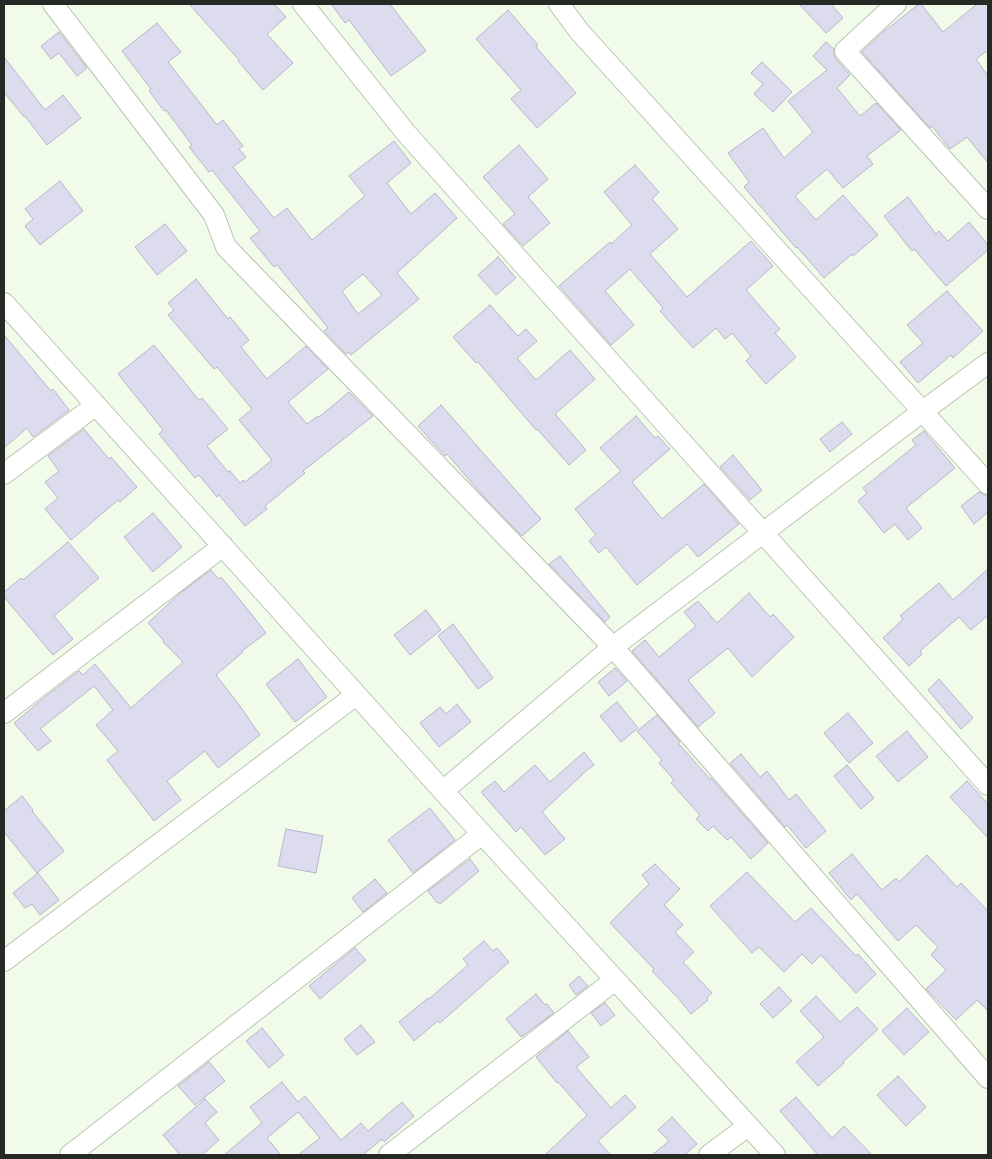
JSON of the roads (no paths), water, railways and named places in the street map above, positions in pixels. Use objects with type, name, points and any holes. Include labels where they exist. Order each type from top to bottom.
[{"type":"street","points":[[53,4],[214,215],[226,247],[613,647],[988,1078]]},
{"type":"street","points":[[303,4],[406,133],[988,785]]},
{"type":"street","points":[[559,4],[579,31],[988,484]]},
{"type":"street","points":[[889,6],[845,51],[988,209]]},
{"type":"street","points":[[4,303],[356,695],[775,1155]]},
{"type":"street","points":[[443,791],[613,647],[988,363]]},
{"type":"street","points":[[4,474],[96,405]]},
{"type":"street","points":[[4,712],[222,546]]},
{"type":"street","points":[[4,961],[356,695]]},
{"type":"street","points":[[70,1155],[482,834]]},
{"type":"street","points":[[389,1155],[616,980]]},
{"type":"street","points":[[709,1155],[748,1126]]}]
